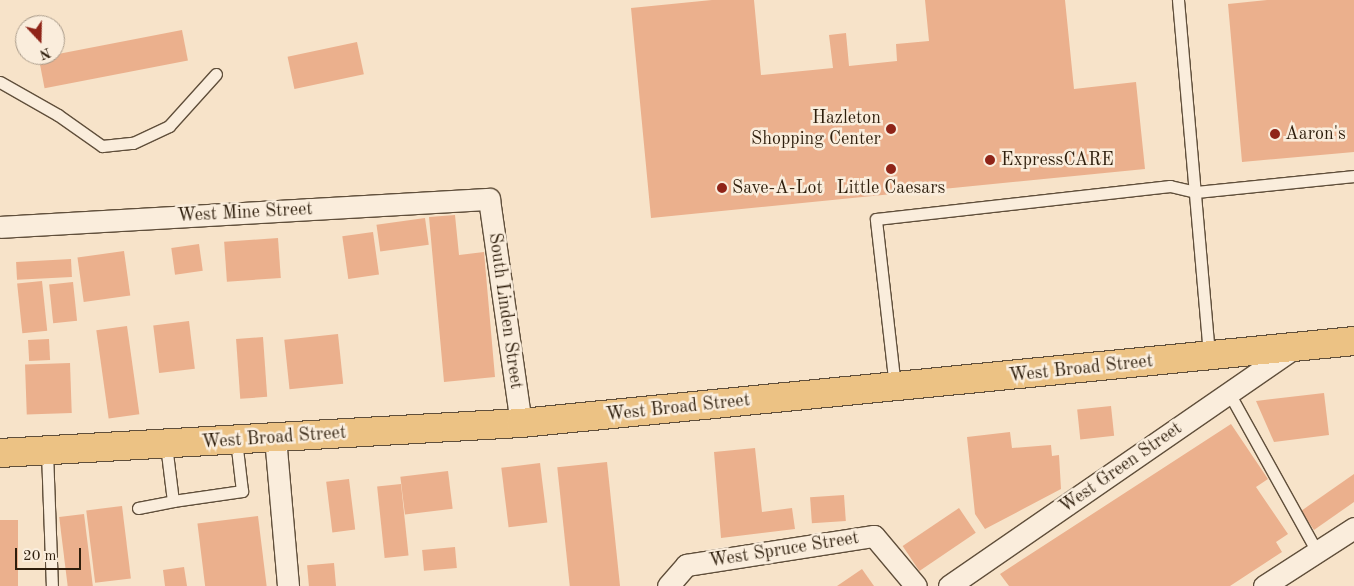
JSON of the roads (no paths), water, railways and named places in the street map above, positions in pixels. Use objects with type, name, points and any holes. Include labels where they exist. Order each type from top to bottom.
[{"type":"highway","name":"West Broad Street","points":[[0,453],[46,452],[521,423],[1292,349],[1354,341]]},
{"type":"street","name":"West Mine Street","points":[[0,227],[489,199]]},
{"type":"street","name":"South Linden Street","points":[[489,199],[521,423]]},
{"type":"street","name":"West Green Street","points":[[949,586],[1292,349]]},
{"type":"street","points":[[275,437],[288,586]]},
{"type":"street","points":[[1264,586],[1354,528]]},
{"type":"street","name":"West Spruce Street","points":[[668,586],[686,565],[874,536],[916,586]]},
{"type":"lane","points":[[1178,0],[1209,356]]},
{"type":"lane","points":[[0,82],[102,146],[133,143],[169,126],[216,74]]},
{"type":"lane","points":[[895,387],[876,219],[1170,186],[1196,192],[1354,176]]},
{"type":"lane","points":[[1230,393],[1317,552]]},
{"type":"lane","points":[[138,508],[242,491],[236,440]]},
{"type":"lane","points":[[166,445],[174,502]]},
{"type":"lane","points":[[46,452],[52,586]]},
{"type":"place","name":"Hazleton Shopping Center","points":[[891,129]]},
{"type":"place","name":"Aaron's","points":[[1275,134]]},
{"type":"place","name":"ExpressCARE","points":[[990,160]]},
{"type":"place","name":"Little Caesars","points":[[891,169]]},
{"type":"place","name":"Save-A-Lot","points":[[722,188]]}]
